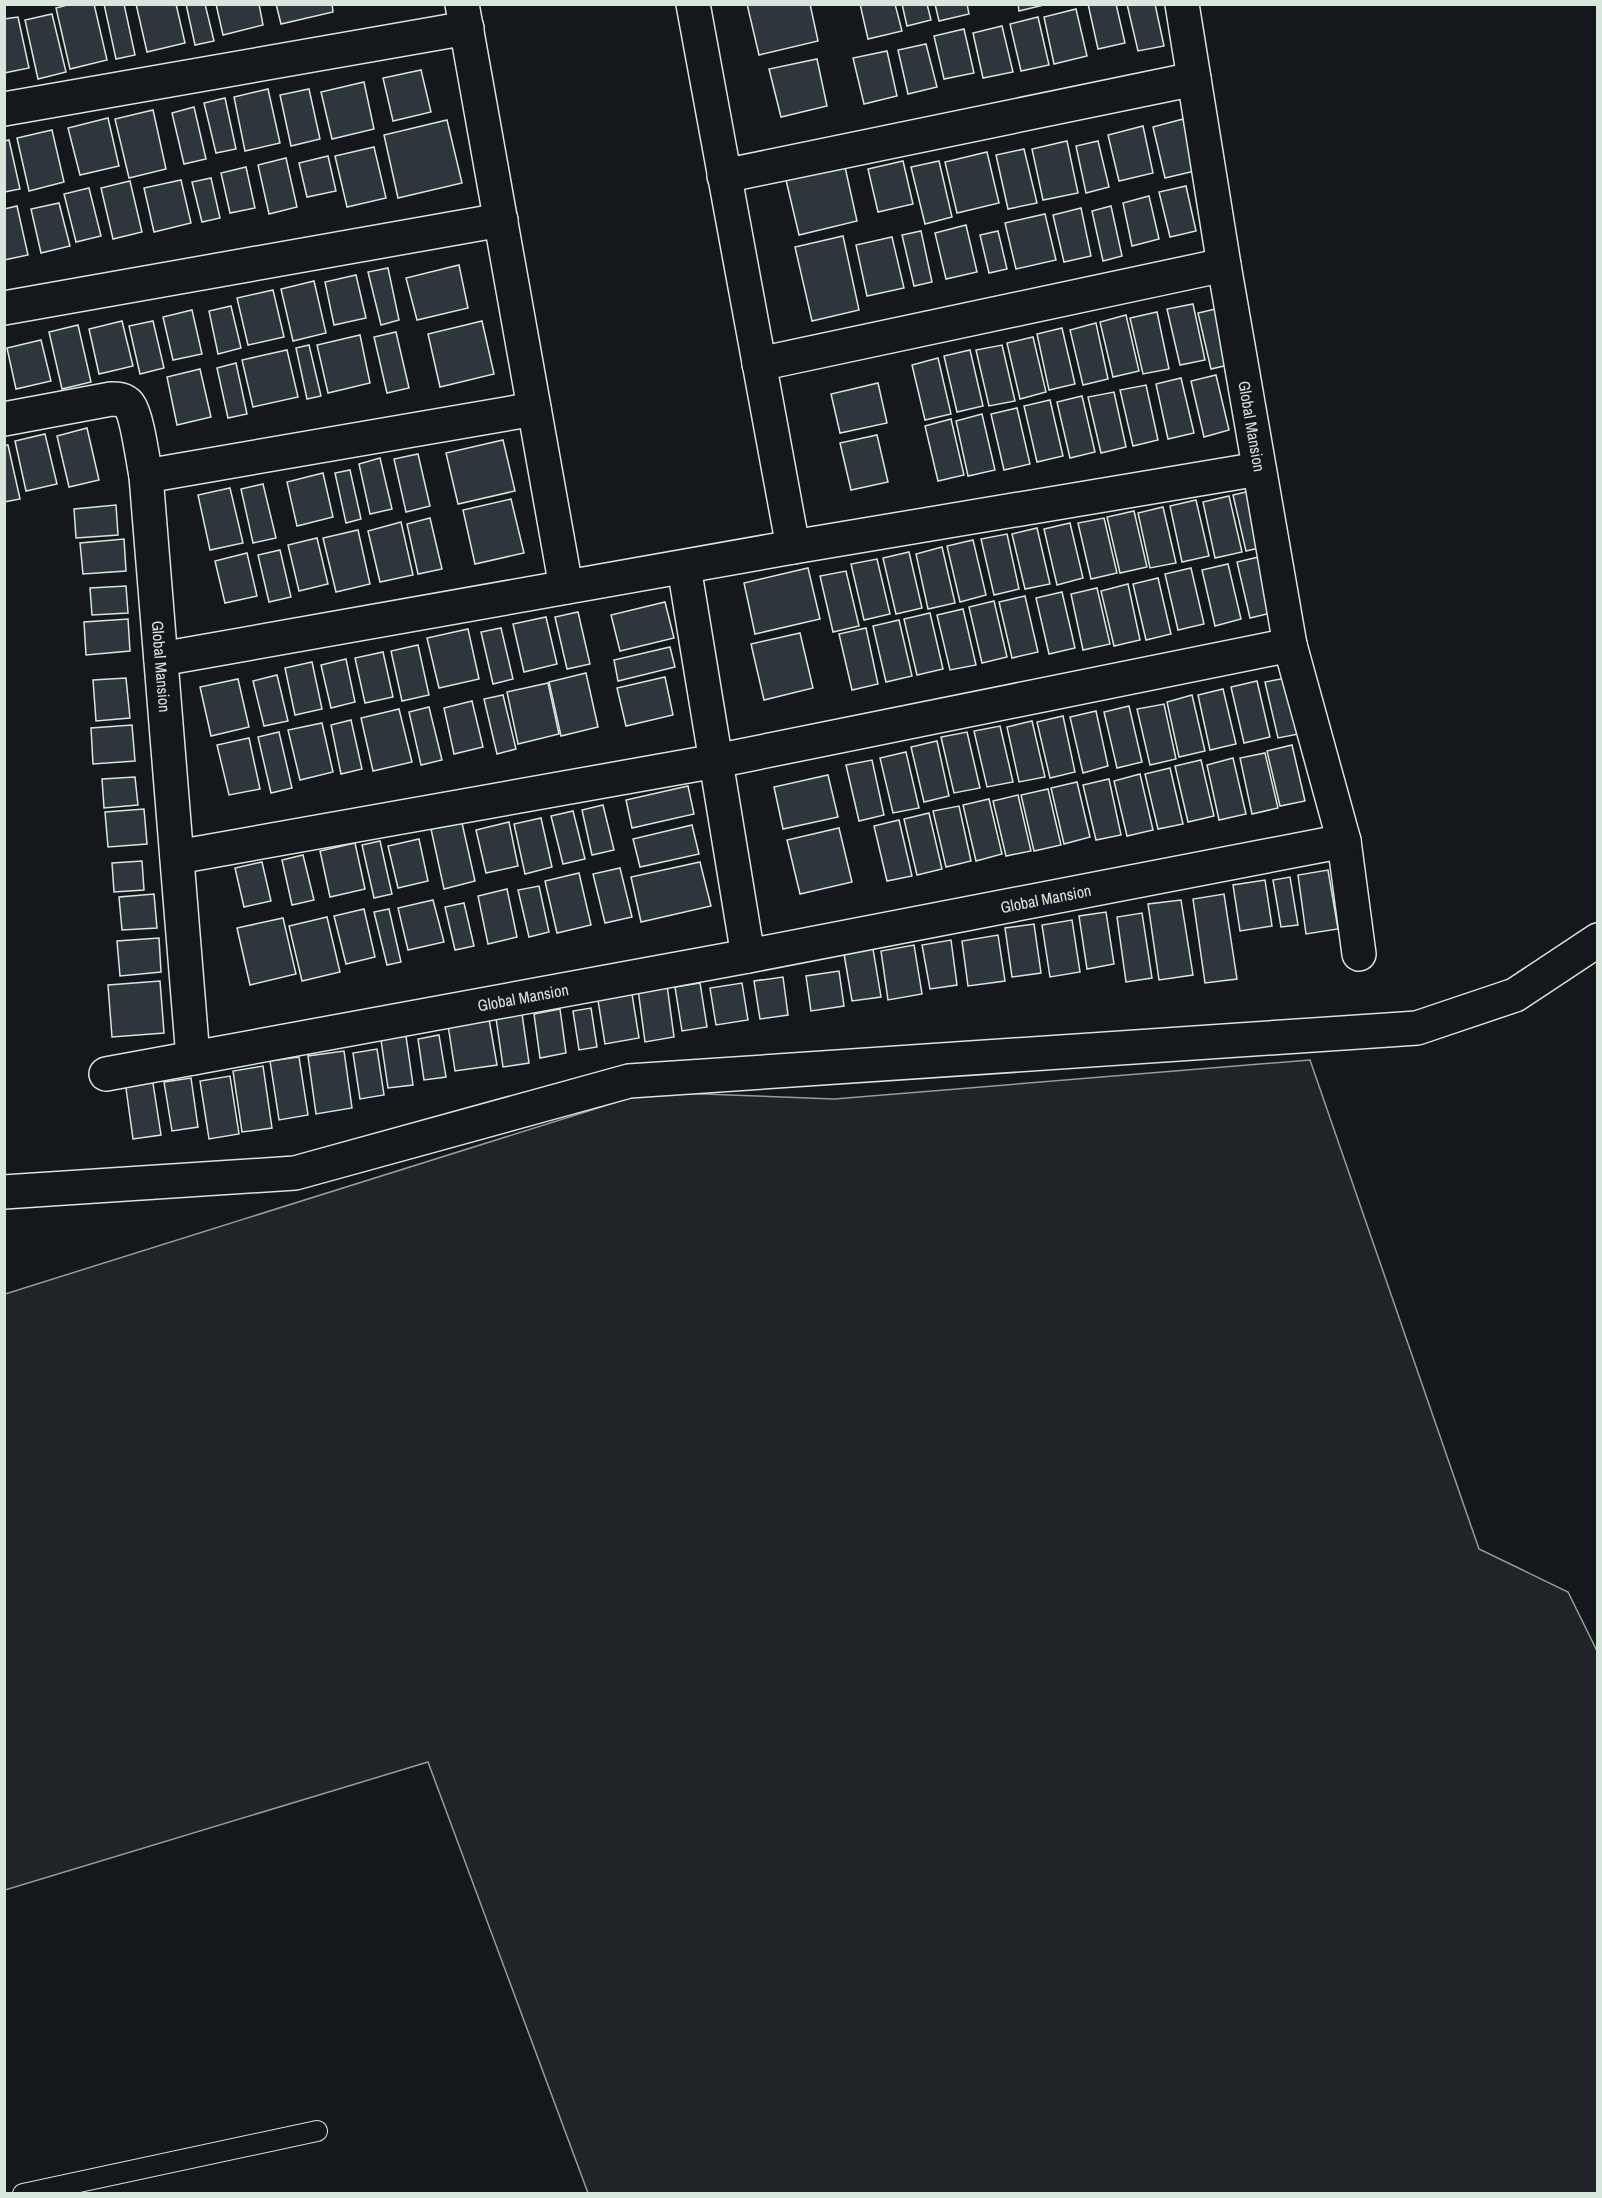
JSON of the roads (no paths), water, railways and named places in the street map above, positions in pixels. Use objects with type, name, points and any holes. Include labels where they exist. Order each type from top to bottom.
[{"type":"street","points":[[693,4],[793,547]]},
{"type":"street","name":"Global Mansion","points":[[1182,4],[1224,265],[1290,645],[1344,842],[1359,954]]},
{"type":"street","points":[[4,109],[464,16],[566,587]]},
{"type":"street","points":[[724,176],[1194,79]]},
{"type":"street","points":[[4,308],[501,220]]},
{"type":"street","points":[[759,364],[1224,265]]},
{"type":"street","name":"Global Mansion","points":[[4,419],[111,399],[122,399],[129,405],[133,416],[146,476],[193,1058]]},
{"type":"street","points":[[146,476],[534,409]]},
{"type":"street","points":[[161,659],[793,547],[1259,469]]},
{"type":"street","points":[[684,567],[747,956]]},
{"type":"street","points":[[177,857],[716,761],[1290,645]]},
{"type":"street","name":"Global Mansion","points":[[106,1074],[747,956],[1344,842]]},
{"type":"street","points":[[4,1192],[295,1173],[629,1081],[1417,1028],[1515,995],[1598,940]]},
{"type":"lane","points":[[22,2193],[317,2131]]}]
